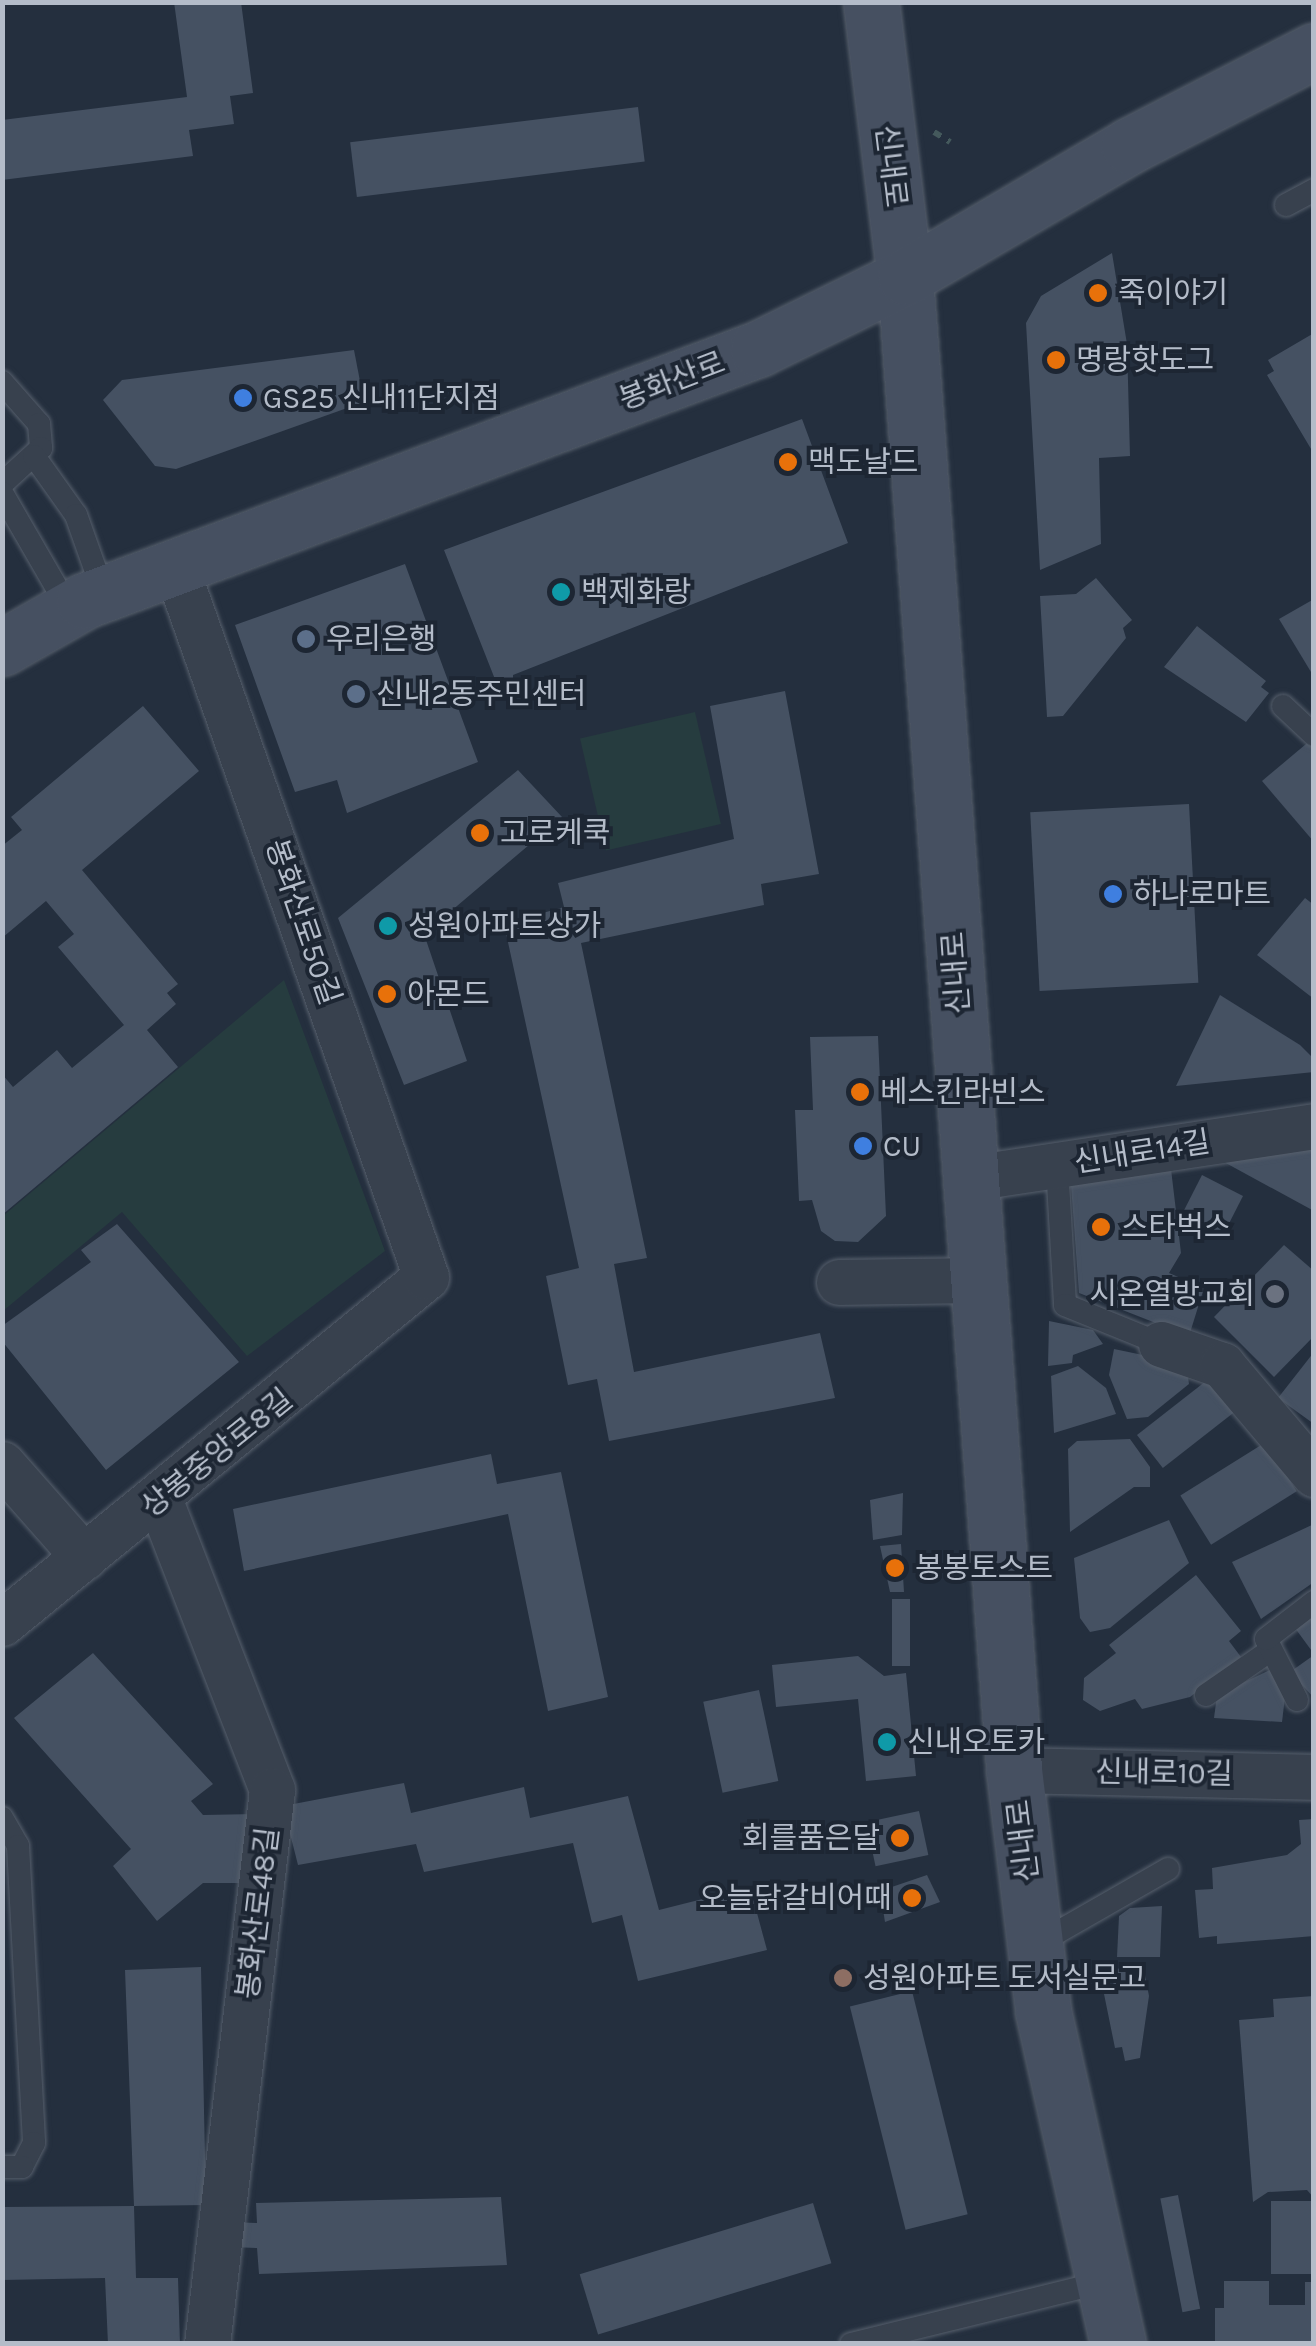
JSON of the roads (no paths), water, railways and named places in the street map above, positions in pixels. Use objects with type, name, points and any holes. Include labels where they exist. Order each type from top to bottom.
[{"type":"main road","name":"신내로","points":[[870,2],[905,277],[1014,1770],[1035,1944],[1102,2282],[1118,2344]]},
{"type":"main road","name":"봉화산로","points":[[2,648],[87,602],[758,348],[905,277],[1129,146],[1314,51]]},
{"type":"street","name":"봉화산로50길","points":[[176,568],[426,1277]]},
{"type":"street","name":"신내로14길","points":[[971,1178],[1314,1126]]},
{"type":"street","name":"상봉중앙로8길","points":[[2,1623],[160,1501],[426,1277]]},
{"type":"street","points":[[839,1282],[977,1280]]},
{"type":"street","points":[[1161,1344],[1222,1365],[1314,1474]]},
{"type":"street","points":[[2,1464],[84,1556]]},
{"type":"street","name":"봉화산로48길","points":[[160,1501],[272,1790],[207,2344]]},
{"type":"street","name":"신내로10길","points":[[1014,1770],[1314,1777]]},
{"type":"lane","points":[[1286,205],[1314,190]]},
{"type":"lane","points":[[2,382],[38,424],[40,448],[2,484]]},
{"type":"lane","points":[[34,456],[76,516],[87,602]]},
{"type":"lane","points":[[2,493],[87,602]]},
{"type":"lane","points":[[1282,706],[1314,735]]},
{"type":"lane","points":[[1057,1165],[1066,1305],[1161,1344]]},
{"type":"lane","points":[[1297,1700],[1271,1650],[1268,1634],[1314,1602]]},
{"type":"lane","points":[[1206,1695],[1271,1650]]},
{"type":"lane","points":[[2,1818],[18,1846],[34,2142],[22,2167],[2,2167]]},
{"type":"lane","points":[[1035,1944],[1168,1869]]},
{"type":"lane","points":[[850,2344],[1102,2282]]},
{"type":"place","name":"죽이야기","points":[[1098,293]]},
{"type":"place","name":"명랑핫도그","points":[[1056,360]]},
{"type":"place","name":"GS25 신내11단지점","points":[[243,398]]},
{"type":"place","name":"맥도날드","points":[[788,462]]},
{"type":"place","name":"백제화랑","points":[[561,592]]},
{"type":"place","name":"우리은행","points":[[306,639]]},
{"type":"place","name":"신내2동주민센터","points":[[356,694]]},
{"type":"place","name":"고로케쿡","points":[[480,833]]},
{"type":"place","name":"하나로마트","points":[[1113,894]]},
{"type":"place","name":"성원아파트상가","points":[[388,926]]},
{"type":"place","name":"아몬드","points":[[387,994]]},
{"type":"place","name":"베스킨라빈스","points":[[860,1092]]},
{"type":"place","name":"CU","points":[[863,1146]]},
{"type":"place","name":"스타벅스","points":[[1101,1227]]},
{"type":"place","name":"시온열방교회","points":[[1275,1294]]},
{"type":"place","name":"봉봉토스트","points":[[895,1568]]},
{"type":"place","name":"신내오토카","points":[[887,1742]]},
{"type":"place","name":"회를품은달","points":[[900,1838]]},
{"type":"place","name":"오늘닭갈비어때","points":[[912,1898]]},
{"type":"place","name":"성원아파트 도서실문고","points":[[843,1978]]}]
